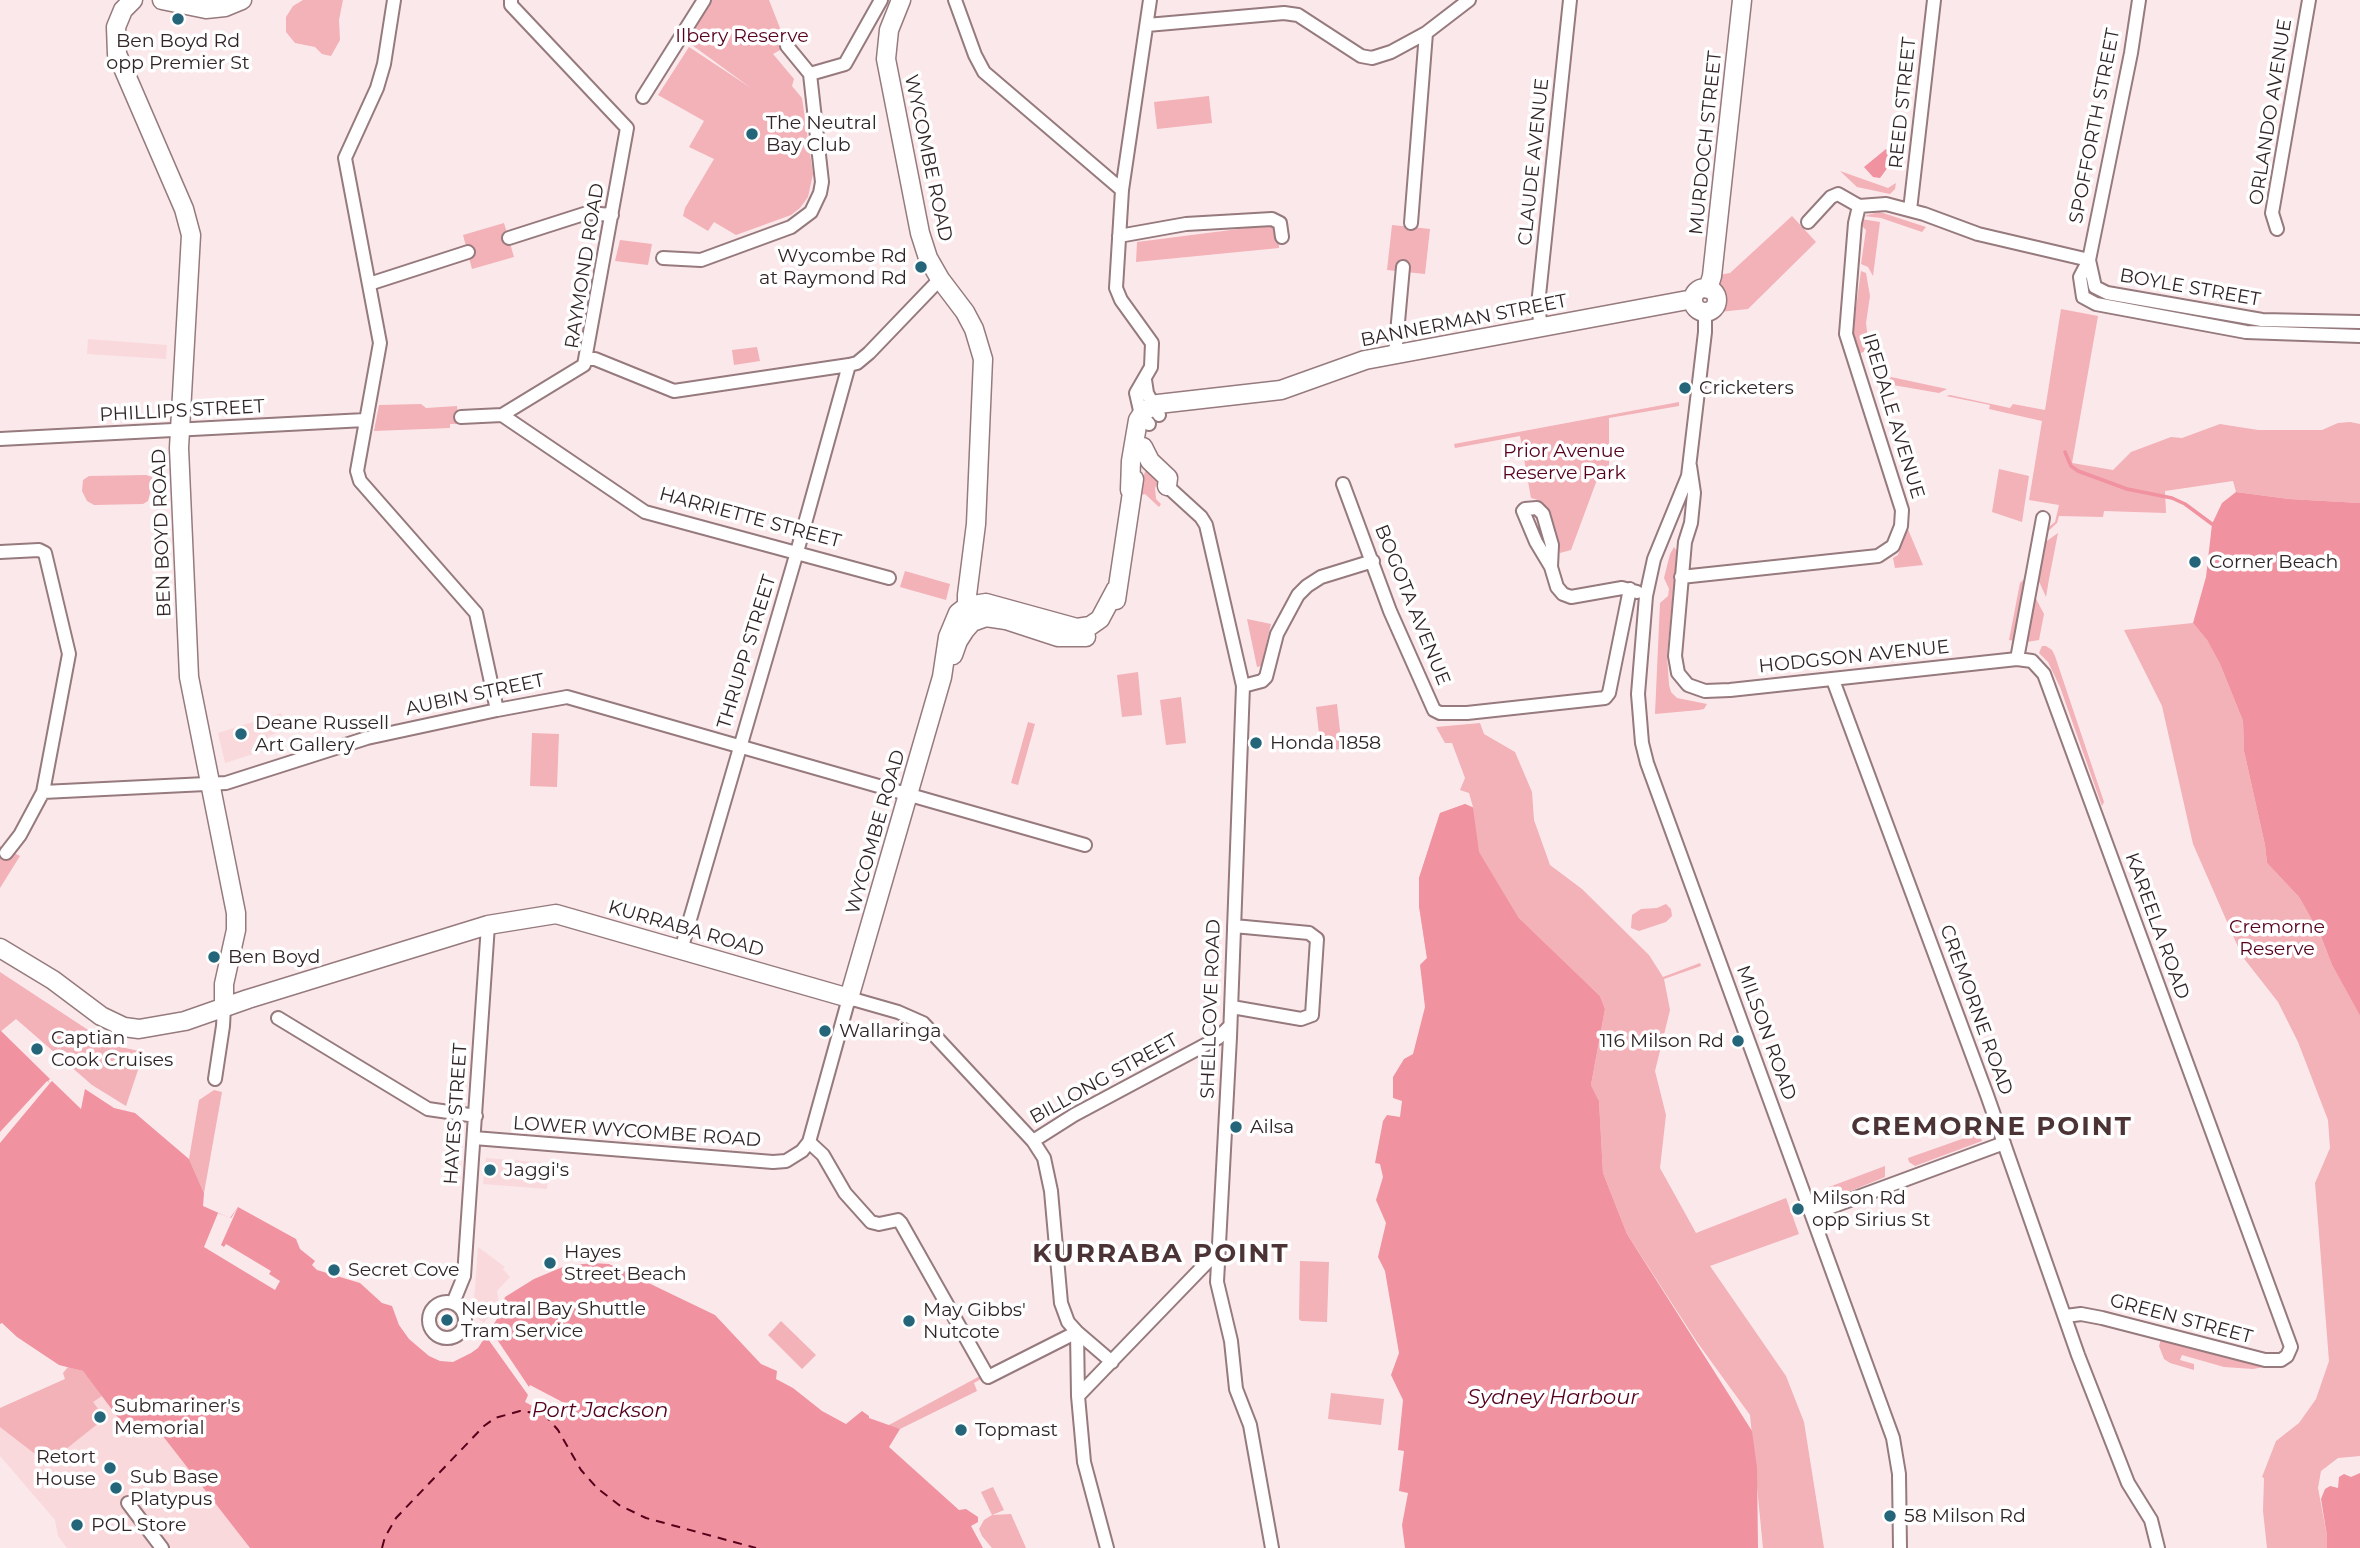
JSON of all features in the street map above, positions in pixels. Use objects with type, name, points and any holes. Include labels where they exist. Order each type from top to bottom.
[{"type":"main road","name":"BEN BOYD ROAD","points":[[133,0],[123,10],[116,27],[117,54],[184,209],[191,235],[180,430],[189,677],[236,922],[224,984],[224,1007]]},
{"type":"main road","points":[[162,0],[206,9],[225,7],[242,0]]},
{"type":"main road","name":"WYCOMBE ROAD","points":[[849,998],[942,677],[951,662],[969,614],[976,524],[983,359],[974,329],[928,258],[920,233],[886,59],[889,30],[901,0]]},
{"type":"main road","name":"MURDOCH STREET","points":[[1702,300],[1712,276],[1742,0]]},
{"type":"main road","name":"BANNERMAN STREET","points":[[1150,415],[1284,390],[1358,362],[1702,300]]},
{"type":"main road","points":[[1130,490],[1150,415]]},
{"type":"main road","points":[[969,614],[991,617],[1058,637],[1078,639],[1094,636],[1108,626],[1115,608],[1130,490],[1133,441],[1150,415]]},
{"type":"main road","points":[[1143,447],[1145,455],[1168,478],[1167,486]]},
{"type":"main road","name":"KURRABA ROAD","points":[[0,960],[59,996],[124,1027],[149,1029],[185,1021],[488,925],[556,914],[849,998]]},
{"type":"main road","name":"KURRABA ROAD","points":[[0,948],[53,980],[91,1010]]},
{"type":"street","points":[[394,0],[384,64],[377,88],[345,158],[380,343],[365,420],[358,477],[476,613],[497,710]]},
{"type":"street","name":"RAYMOND ROAD","points":[[511,0],[511,5],[627,128],[586,359],[595,359],[674,391],[849,365],[857,363],[869,353],[940,279]]},
{"type":"street","points":[[643,97],[704,0]]},
{"type":"street","points":[[810,74],[845,64],[881,0]]},
{"type":"street","points":[[956,0],[975,55],[984,72],[1122,190]]},
{"type":"street","points":[[1150,0],[1122,190],[1118,293],[1146,333],[1153,348],[1153,361],[1136,393],[1150,415]]},
{"type":"street","points":[[1147,25],[1284,13],[1297,15],[1361,56],[1372,58],[1391,52],[1426,33],[1469,0]]},
{"type":"street","name":"CLAUDE AVENUE","points":[[1541,328],[1538,305],[1570,0]]},
{"type":"street","name":"REED STREET","points":[[1910,210],[1934,0]]},
{"type":"street","name":"SPOFFORTH STREET","points":[[2139,0],[2089,260],[2080,277],[2080,293],[2086,300],[2096,304],[2246,332],[2360,336]]},
{"type":"street","name":"ORLANDO AVENUE","points":[[2277,229],[2272,213],[2309,0]]},
{"type":"street","points":[[1411,223],[1426,33]]},
{"type":"street","points":[[663,258],[701,260],[791,227],[811,212],[822,182],[810,74],[787,46]]},
{"type":"street","points":[[1808,222],[1831,197],[1838,194],[1859,206],[1886,204],[1978,234],[2089,260]]},
{"type":"street","name":"IREDALE AVENUE","points":[[1681,577],[1878,556],[1893,546],[1902,521],[1902,510],[1846,334],[1855,223],[1859,206]]},
{"type":"street","points":[[509,238],[587,213],[612,215]]},
{"type":"street","points":[[1119,236],[1186,224],[1272,219],[1280,223],[1282,237]]},
{"type":"street","points":[[369,284],[468,252]]},
{"type":"street","name":"BOYLE STREET","points":[[2089,260],[2095,287],[2107,293],[2262,320],[2360,322]]},
{"type":"street","points":[[1395,355],[1403,267]]},
{"type":"street","name":"MURDOCH STREET","points":[[1668,527],[1690,466],[1704,332],[1702,300]]},
{"type":"street","points":[[461,417],[502,415],[584,365],[586,359]]},
{"type":"street","name":"THRUPP STREET","points":[[681,950],[849,365]]},
{"type":"street","name":"HARRIETTE STREET","points":[[502,415],[645,512],[889,578]]},
{"type":"street","name":"PHILLIPS STREET","points":[[0,439],[365,420]]},
{"type":"street","name":"MURDOCH STREET","points":[[1690,466],[1694,493],[1691,523],[1685,542],[1675,647],[1676,666],[1682,680],[1695,688]]},
{"type":"street","name":"BOGOTA AVENUE","points":[[1342,484],[1390,611],[1434,710],[1443,714],[1605,698],[1609,693],[1630,589]]},
{"type":"street","name":"SHELLCOVE ROAD","points":[[1167,486],[1201,517],[1206,525],[1243,686],[1217,1289],[1230,1341],[1236,1389],[1250,1425],[1272,1548]]},
{"type":"street","points":[[2017,659],[2043,518]]},
{"type":"street","points":[[1668,527],[1685,542]]},
{"type":"street","name":"MILSON ROAD","points":[[1668,527],[1654,559],[1646,596],[1638,694],[1646,757],[1893,1438],[1899,1474],[1900,1548]]},
{"type":"street","points":[[0,552],[39,550],[45,553],[69,650],[43,792],[20,835],[6,853]]},
{"type":"street","points":[[1243,686],[1262,681],[1266,677],[1276,634],[1298,595],[1307,586],[1321,577],[1373,561]]},
{"type":"street","points":[[1551,567],[1557,587],[1566,597],[1630,589],[1646,596]]},
{"type":"street","name":"HODGSON AVENUE","points":[[1695,688],[1715,691],[2017,659]]},
{"type":"street","name":"KAREELA ROAD","points":[[2017,659],[2032,661],[2044,674],[2291,1343],[2287,1356]]},
{"type":"street","name":"CREMORNE ROAD","points":[[1833,680],[2004,1143],[2078,1355],[2128,1483],[2151,1520],[2158,1548]]},
{"type":"street","name":"AUBIN STREET","points":[[43,792],[226,783],[367,738],[567,697],[1085,845]]},
{"type":"street","name":"HAYES STREET","points":[[453,1303],[464,1276],[488,925]]},
{"type":"street","points":[[1231,1007],[1301,1019],[1312,1015],[1317,939],[1309,933],[1234,926]]},
{"type":"street","points":[[849,998],[809,1142],[823,1155],[845,1192],[866,1217],[875,1224],[898,1220],[901,1223],[988,1377],[1077,1332]]},
{"type":"street","name":"KURRABA ROAD","points":[[849,998],[906,1014],[923,1023],[1033,1141],[1044,1158],[1051,1191],[1060,1303],[1068,1322],[1112,1362]]},
{"type":"street","name":"BEN BOYD ROAD","points":[[215,1079],[224,1007]]},
{"type":"street","points":[[278,1018],[428,1109],[476,1116]]},
{"type":"street","name":"BILLONG STREET","points":[[1033,1141],[1073,1115],[1218,1038],[1229,1027]]},
{"type":"street","name":"LOWER WYCOMBE ROAD","points":[[474,1138],[773,1162],[796,1156],[809,1142]]},
{"type":"street","points":[[1812,1214],[2004,1143]]},
{"type":"street","points":[[1078,1396],[1217,1252]]},
{"type":"street","name":"GREEN STREET","points":[[2066,1316],[2081,1314],[2102,1318],[2264,1360],[2281,1360],[2287,1356]]},
{"type":"street","name":"KURRABA ROAD","points":[[1077,1332],[1078,1396],[1084,1462],[1107,1548]]},
{"type":"street","points":[[128,1503],[162,1548]]},
{"type":"shaded area","points":[[88,339],[167,345],[166,359],[87,354]]},
{"type":"shaded area","points":[[281,713],[284,730],[269,736],[272,748],[225,763],[218,733]]},
{"type":"shaded area","points":[[486,1158],[549,1163],[547,1189],[483,1184]]},
{"type":"shaded area","points":[[478,1247],[505,1267],[503,1269],[510,1277],[497,1291],[500,1310],[492,1312],[484,1323],[473,1315]]},
{"type":"shaded area","name":"Sub Base Platypus","points":[[83,1371],[142,1428],[152,1421],[250,1548],[67,1548],[58,1536],[55,1520],[0,1456],[0,1408]]},
{"type":"green space","points":[[303,0],[343,0],[339,20],[340,40],[331,56],[322,54],[315,47],[295,43],[286,32],[286,17],[293,6]]},
{"type":"green space","name":"The Neutral Bay Club","points":[[704,0],[769,0],[787,46],[773,54],[794,79],[792,86],[802,98],[813,174],[808,197],[800,208],[791,215],[736,235],[714,222],[708,231],[683,216],[714,159],[689,147],[704,121],[658,95],[689,47],[751,88],[681,37]]},
{"type":"green space","points":[[1209,96],[1212,123],[1157,129],[1154,102]]},
{"type":"green space","points":[[1840,171],[1888,188],[1896,183],[1895,189],[1890,194],[1857,187]]},
{"type":"green space","points":[[1879,212],[1926,227],[1922,232],[1881,218],[1864,216]]},
{"type":"green space","points":[[1792,216],[1816,242],[1748,309],[1719,312],[1724,298],[1719,275],[1730,273]]},
{"type":"green space","points":[[1861,219],[1880,222],[1873,276],[1868,267],[1861,264],[1866,230],[1860,224]]},
{"type":"green space","points":[[504,223],[514,257],[472,269],[463,235]]},
{"type":"green space","points":[[1270,225],[1278,228],[1279,248],[1136,262],[1137,242]]},
{"type":"green space","points":[[1392,225],[1430,229],[1425,274],[1387,270]]},
{"type":"green space","points":[[620,240],[652,244],[648,265],[615,261]]},
{"type":"green space","points":[[1861,271],[1866,273],[1870,296],[1866,323],[1869,349],[1859,354],[1853,330]]},
{"type":"green space","points":[[2061,309],[2098,316],[2072,463],[2113,470],[2131,452],[2171,437],[2182,438],[2220,424],[2258,430],[2322,430],[2338,423],[2350,422],[2360,424],[2360,503],[2289,499],[2236,492],[2233,481],[2165,491],[2166,513],[2104,511],[2103,517],[2059,516],[2057,523],[2044,535],[2045,530],[2055,522],[2059,505],[2029,500],[2042,421],[1989,409],[1990,405],[1946,396],[2010,408],[2013,404],[2045,410]]},
{"type":"green space","points":[[757,347],[760,361],[734,365],[732,350]]},
{"type":"green space","points":[[1891,377],[1947,389],[1939,393],[1887,384]]},
{"type":"green space","name":"Prior Avenue Reserve Park","points":[[1679,402],[1679,406],[1609,418],[1609,475],[1598,477],[1571,550],[1560,553],[1549,513],[1538,500],[1531,498],[1520,436],[1455,448],[1454,444]]},
{"type":"green space","points":[[421,404],[426,408],[457,406],[458,424],[450,424],[450,428],[374,431],[379,405]]},
{"type":"green space","points":[[1146,468],[1160,477],[1155,488],[1156,499],[1161,504],[1159,507],[1145,494],[1138,496]]},
{"type":"green space","points":[[1999,469],[2029,476],[2022,522],[1992,512]]},
{"type":"green space","points":[[89,476],[152,477],[153,482],[148,501],[143,504],[94,505],[87,501],[82,491],[83,480]]},
{"type":"green space","points":[[1907,527],[1923,565],[1895,568],[1893,558],[1898,555]]},
{"type":"green space","points":[[2058,533],[2046,597],[2037,577],[2044,543]]},
{"type":"green space","points":[[1674,547],[1677,551],[1667,655],[1669,685],[1677,698],[1707,704],[1704,709],[1699,710],[1655,714],[1660,603],[1668,596],[1669,589],[1664,578]]},
{"type":"green space","points":[[905,571],[950,584],[946,600],[900,587]]},
{"type":"green space","points":[[2026,577],[2015,641],[2009,640],[2020,583]]},
{"type":"green space","points":[[2033,593],[2044,614],[2039,640],[2027,642]]},
{"type":"green space","points":[[1247,619],[1271,624],[1261,666],[1257,667]]},
{"type":"green space","name":"Cremorne Reserve","points":[[2193,623],[2207,640],[2220,664],[2243,721],[2244,751],[2267,863],[2299,897],[2360,1016],[2360,1456],[2338,1458],[2321,1471],[2318,1488],[2327,1548],[2267,1548],[2262,1477],[2276,1441],[2299,1423],[2316,1399],[2329,1361],[2315,1183],[2330,1148],[2328,1120],[2298,1042],[2278,1002],[2242,956],[2193,844],[2162,706],[2124,630]]},
{"type":"green space","points":[[2042,646],[2052,650],[2055,656],[2104,802],[2102,806],[2060,687],[2048,662],[2039,653]]},
{"type":"green space","points":[[1138,672],[1142,715],[1122,717],[1117,675]]},
{"type":"green space","points":[[1181,697],[1186,743],[1166,745],[1160,700]]},
{"type":"green space","points":[[1337,704],[1342,749],[1321,751],[1316,707]]},
{"type":"green space","points":[[1028,722],[1035,724],[1018,785],[1011,783]]},
{"type":"green space","points":[[1480,723],[1484,734],[1515,752],[1532,792],[1534,820],[1550,865],[1582,889],[1649,955],[1663,977],[1700,963],[1701,966],[1664,979],[1670,1010],[1655,1071],[1666,1115],[1660,1168],[1696,1233],[1786,1198],[1799,1234],[1710,1266],[1786,1376],[1804,1422],[1824,1548],[1763,1548],[1750,1415],[1697,1342],[1627,1234],[1603,1173],[1599,1101],[1591,1085],[1605,1009],[1600,996],[1518,917],[1420,965],[1427,958],[1419,906],[1419,878],[1440,813],[1465,804],[1473,807],[1469,793],[1460,790],[1465,778],[1452,743],[1445,743],[1436,727]]},
{"type":"green space","points":[[532,733],[559,734],[557,787],[530,786]]},
{"type":"green space","points":[[0,846],[20,856],[0,888]]},
{"type":"green space","points":[[1666,904],[1671,909],[1672,916],[1666,922],[1639,931],[1631,928],[1632,915],[1641,909],[1657,908]]},
{"type":"green space","points":[[0,972],[111,1045],[144,1052],[126,1106],[92,1085],[16,1019],[0,1032]]},
{"type":"green space","points":[[214,1090],[222,1092],[204,1193],[189,1159],[199,1100]]},
{"type":"green space","points":[[1979,1133],[1982,1141],[1915,1166],[1909,1162],[1908,1158]]},
{"type":"green space","points":[[1885,1166],[1885,1177],[1848,1192],[1829,1187]]},
{"type":"green space","points":[[1300,1261],[1329,1262],[1327,1322],[1299,1319]]},
{"type":"green space","points":[[781,1321],[816,1355],[802,1369],[768,1335]]},
{"type":"green space","points":[[2161,1339],[2264,1367],[2224,1367],[2182,1355],[2180,1360],[2194,1364],[2194,1370],[2164,1359],[2159,1346]]},
{"type":"green space","points":[[68,1367],[83,1371],[102,1396],[93,1402],[105,1418],[56,1457],[39,1457],[0,1427],[0,1408],[65,1379],[63,1373]]},
{"type":"green space","points":[[980,1376],[981,1379],[974,1383],[977,1391],[900,1429],[887,1426]]},
{"type":"green space","points":[[1331,1393],[1384,1399],[1381,1425],[1328,1419]]},
{"type":"green space","points":[[993,1487],[1004,1510],[992,1515],[981,1492]]},
{"type":"green space","points":[[1011,1514],[1026,1548],[992,1548],[979,1529],[984,1520],[992,1515]]},
{"type":"water","points":[[1886,149],[1894,159],[1880,178],[1873,177],[1864,167]]},
{"type":"water","points":[[2236,492],[2289,499],[2360,503],[2360,1016],[2299,897],[2267,863],[2244,751],[2243,721],[2220,664],[2207,640],[2193,623],[2206,577],[2212,524],[2222,503]]},
{"type":"water","name":"Sydney Harbour","points":[[1465,804],[1473,808],[1479,852],[1518,917],[1600,996],[1605,1009],[1591,1085],[1599,1101],[1603,1173],[1627,1234],[1752,1431],[1757,1468],[1758,1548],[1405,1548],[1402,1525],[1408,1493],[1399,1491],[1404,1451],[1398,1450],[1403,1400],[1391,1375],[1399,1353],[1385,1271],[1378,1257],[1386,1223],[1376,1200],[1383,1177],[1380,1164],[1375,1163],[1383,1121],[1387,1115],[1400,1117],[1402,1101],[1393,1098],[1393,1077],[1404,1059],[1413,1054],[1425,1007],[1420,965],[1427,958],[1419,906],[1419,878],[1440,813]]},
{"type":"water","name":"Port Jackson","points":[[0,1030],[50,1079],[50,1083],[52,1081],[81,1109],[85,1089],[114,1108],[135,1113],[189,1159],[204,1193],[203,1206],[230,1218],[238,1207],[296,1239],[300,1249],[315,1261],[312,1265],[317,1270],[360,1283],[382,1303],[392,1306],[399,1325],[409,1339],[429,1356],[440,1361],[453,1362],[478,1348],[499,1316],[505,1297],[534,1279],[565,1266],[609,1264],[715,1315],[761,1364],[777,1371],[776,1379],[793,1388],[822,1411],[846,1424],[862,1411],[869,1418],[900,1429],[889,1447],[959,1510],[966,1509],[978,1517],[978,1522],[971,1526],[983,1548],[250,1548],[152,1422],[132,1436],[83,1371],[59,1365],[0,1324]]},
{"type":"water","points":[[2360,1473],[2360,1548],[2327,1548],[2321,1499],[2325,1489],[2330,1486],[2338,1488],[2339,1477],[2344,1474],[2351,1477]]},
{"type":"pier","points":[[47,1081],[50,1083],[0,1143],[0,1132]]},
{"type":"pier","points":[[238,1207],[221,1245],[224,1247],[226,1244],[271,1271],[269,1274],[280,1281],[275,1290],[204,1247],[218,1213],[231,1218]]},
{"type":"pier","points":[[488,1326],[529,1387],[530,1385],[570,1406],[561,1421],[525,1402],[528,1395],[483,1332]]},
{"type":"waterway","points":[[2065,452],[2071,466],[2078,471],[2127,489],[2172,498],[2212,524]]},
{"type":"ferry route","points":[[382,1548],[396,1518],[484,1426],[495,1418],[520,1411],[544,1414],[558,1430],[581,1470],[597,1488],[619,1505],[646,1518],[756,1548]]},
{"type":"place","name":"Ben Boyd Rd opp Premier St","points":[[178,19]]},
{"type":"place","name":"The Neutral Bay Club","points":[[752,134]]},
{"type":"place","name":"Wycombe Rd at Raymond Rd","points":[[921,267]]},
{"type":"place","name":"Cricketers","points":[[1685,388]]},
{"type":"place","name":"Corner Beach","points":[[2195,562]]},
{"type":"place","name":"Deane Russell Art Gallery","points":[[241,734]]},
{"type":"place","name":"Honda 1858","points":[[1256,743]]},
{"type":"place","name":"Ben Boyd","points":[[214,957]]},
{"type":"place","name":"Wallaringa","points":[[825,1031]]},
{"type":"place","name":"116 Milson Rd","points":[[1738,1041]]},
{"type":"place","name":"Captian Cook Cruises","points":[[37,1049]]},
{"type":"place","name":"Ailsa","points":[[1236,1127]]},
{"type":"place","name":"Jaggi's","points":[[490,1170]]},
{"type":"place","name":"Milson Rd opp Sirius St","points":[[1798,1209]]},
{"type":"place","name":"Hayes Street Beach","points":[[550,1263]]},
{"type":"place","name":"Secret Cove","points":[[334,1270]]},
{"type":"place","name":"Neutral Bay Shuttle Tram Service","points":[[447,1320]]},
{"type":"place","name":"May Gibbs' Nutcote","points":[[909,1321]]},
{"type":"place","name":"Submariner's Memorial","points":[[100,1417]]},
{"type":"place","name":"Topmast","points":[[961,1430]]},
{"type":"place","name":"Retort House","points":[[110,1468]]},
{"type":"place","name":"Sub Base Platypus","points":[[116,1488]]},
{"type":"place","name":"58 Milson Rd","points":[[1890,1516]]},
{"type":"place","name":"POL Store","points":[[77,1525]]},
{"type":"district","name":"CREMORNE POINT","points":[[1992,1127]]},
{"type":"district","name":"KURRABA POINT","points":[[1161,1254]]},
{"type":"park label","name":"Ilbery Reserve","points":[[742,36]]}]
